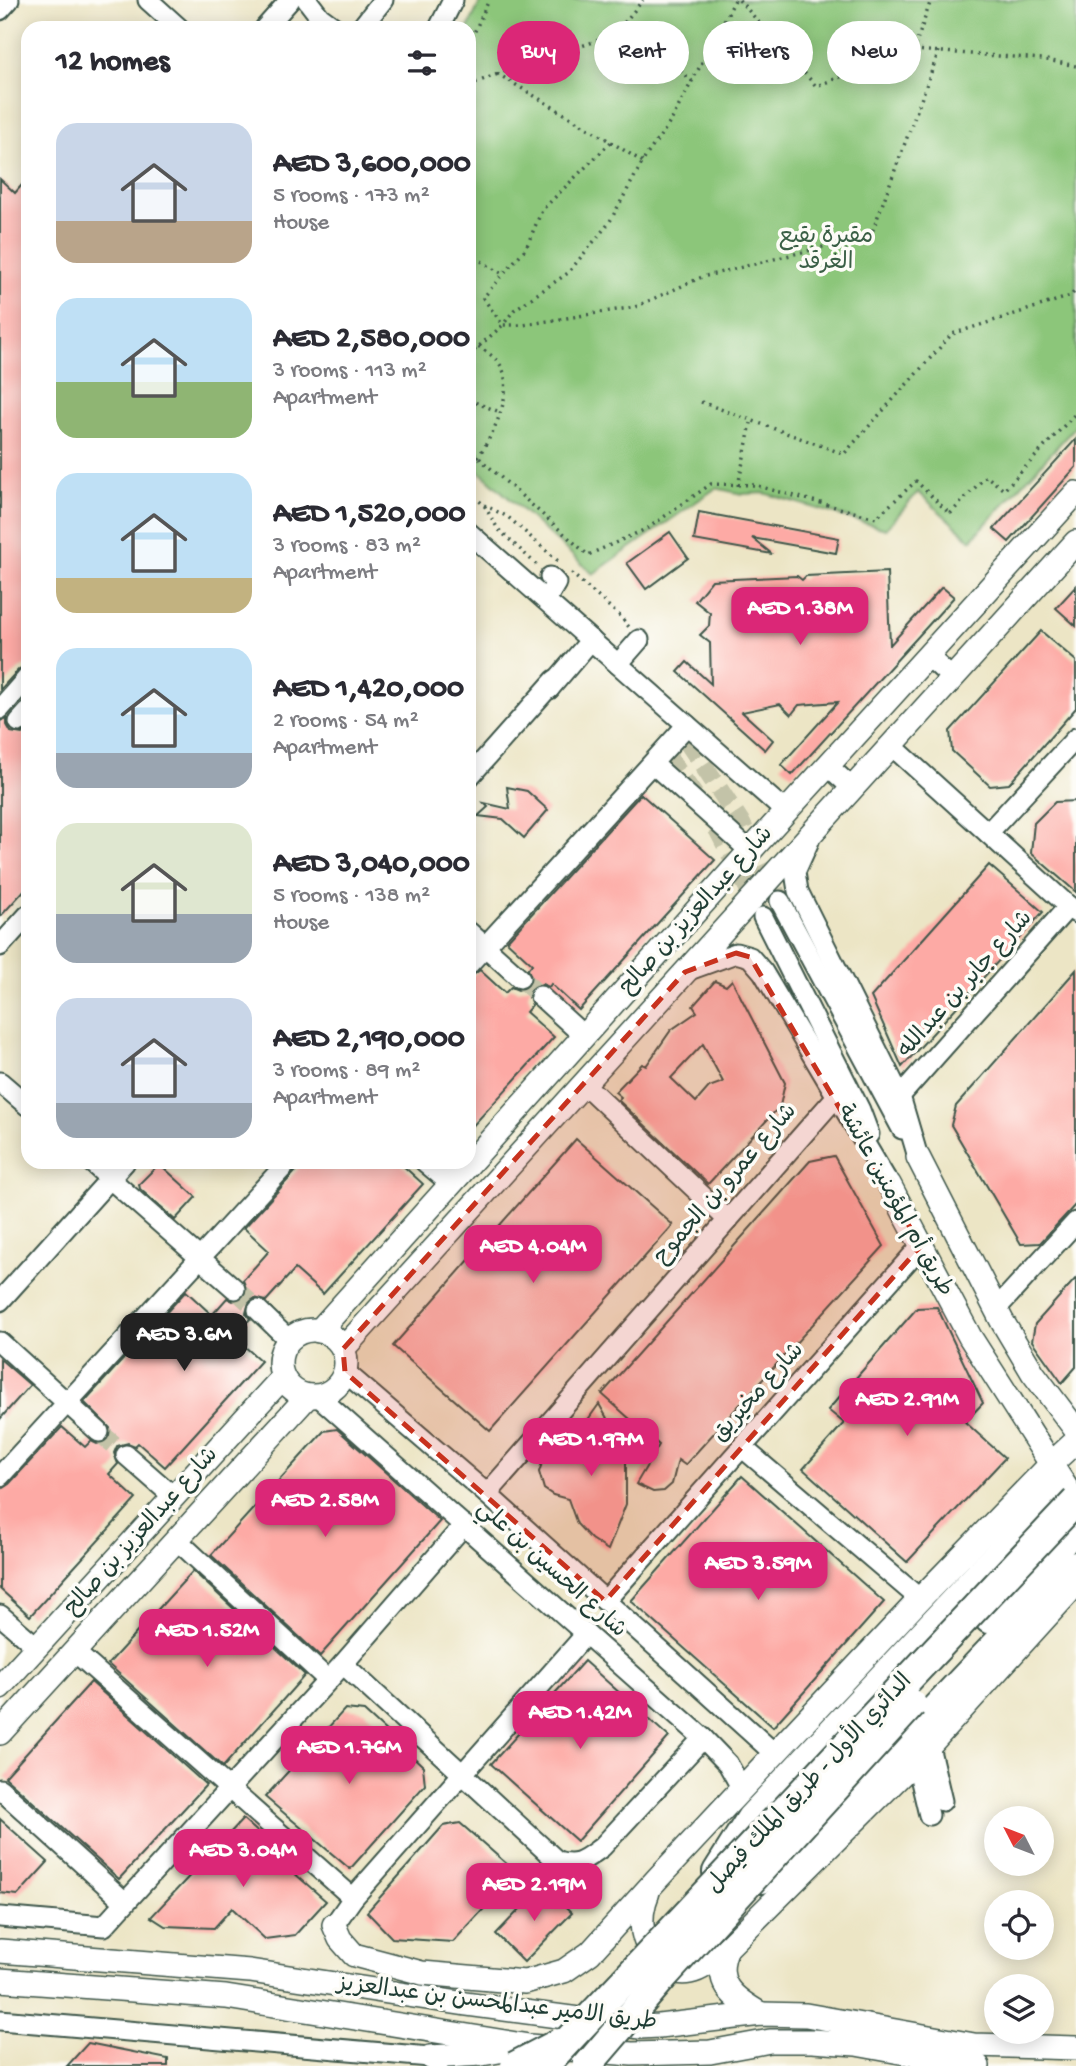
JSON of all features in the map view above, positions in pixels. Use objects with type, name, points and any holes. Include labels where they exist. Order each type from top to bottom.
[{"type":"highway","points":[[695,1906],[751,1818],[933,1604],[1029,1521],[1045,1493],[1051,1464]]},
{"type":"highway","name":"الدائري الأول - طريق الملك فيصل","points":[[529,2059],[571,2037],[1076,1502]]},
{"type":"highway","name":"الدائري الأول - طريق الملك فيصل","points":[[587,2066],[989,1619],[1076,1528]]},
{"type":"highway","points":[[734,1900],[802,1850],[1048,1590],[1076,1566]]},
{"type":"main road","name":"شارع عبدالعزيز بن صالح","points":[[476,1156],[827,765],[1076,493]]},
{"type":"main road","name":"شارع عبدالعزيز بن صالح","points":[[0,1733],[313,1396],[338,1385],[344,1360],[584,1084],[1076,542]]},
{"type":"main road","name":"طريق أم المؤمنين عائشة","points":[[918,1157],[996,1309],[1033,1373],[1076,1430]]},
{"type":"main road","name":"شارع عبدالعزيز بن صالح","points":[[319,1331],[464,1169]]},
{"type":"main road","name":"طريق أم المؤمنين عائشة","points":[[889,1184],[970,1337],[1076,1502]]},
{"type":"main road","points":[[313,1396],[289,1386],[283,1377],[281,1358],[289,1340],[309,1330],[329,1334],[344,1360]]},
{"type":"main road","name":"شارع عبدالعزيز بن صالح","points":[[0,1687],[283,1377]]},
{"type":"main road","points":[[1051,1464],[1076,1441]]},
{"type":"main road","points":[[658,1878],[647,1892],[642,1909],[641,1927],[646,1944],[656,1959],[670,1970],[679,1973],[701,1968],[727,1948],[922,1753],[1076,1584]]},
{"type":"main road","points":[[429,1973],[473,2004],[525,1982],[565,1971],[590,1953],[775,1754],[933,1604]]},
{"type":"main road","points":[[334,1925],[340,1939],[355,1955],[429,1973],[525,1982]]},
{"type":"main road","points":[[727,1948],[721,1963],[726,1986],[733,1996],[761,2014]]},
{"type":"main road","name":"طريق الامير عبدالمحسن بن عبدالعزيز","points":[[0,1951],[241,1970],[640,2026],[761,2014],[806,2015],[974,2045],[1076,2048]]},
{"type":"main road","name":"طريق الامير عبدالمحسن بن عبدالعزيز","points":[[0,1980],[226,1997],[529,2059],[710,2052],[770,2040],[812,2040],[978,2066]]},
{"type":"main road","points":[[434,2061],[482,2054],[529,2059]]},
{"type":"street","points":[[0,10],[9,0]]},
{"type":"street","points":[[148,0],[171,21]]},
{"type":"street","points":[[271,21],[290,0]]},
{"type":"street","points":[[366,21],[383,0]]},
{"type":"street","points":[[442,21],[453,0]]},
{"type":"street","points":[[312,2],[320,17],[325,21]]},
{"type":"street","points":[[476,539],[786,812]]},
{"type":"street","points":[[546,600],[556,583],[550,577]]},
{"type":"street","points":[[476,769],[591,640]]},
{"type":"street","points":[[618,664],[639,640]]},
{"type":"street","points":[[928,656],[952,678]]},
{"type":"street","points":[[0,709],[21,685]]},
{"type":"street","points":[[476,957],[687,725]]},
{"type":"street","points":[[988,832],[1076,737]]},
{"type":"street","points":[[891,745],[1072,909]]},
{"type":"street","points":[[653,764],[750,851]]},
{"type":"street","points":[[827,765],[852,788]]},
{"type":"street","name":"طريق أم المؤمنين عائشة","points":[[820,824],[795,872],[798,891],[900,1096],[918,1157]]},
{"type":"street","points":[[780,901],[883,1097],[918,1157]]},
{"type":"street","name":"شارع جابر بن عبدالله","points":[[900,1096],[1072,909]]},
{"type":"street","points":[[763,917],[860,1110],[889,1184]]},
{"type":"street","points":[[0,946],[21,923]]},
{"type":"street","points":[[476,939],[520,978]]},
{"type":"street","name":"طريق أم المؤمنين عائشة","points":[[685,972],[711,960],[736,953],[750,957],[763,971],[889,1184]]},
{"type":"street","points":[[540,996],[584,1035]]},
{"type":"street","points":[[0,1082],[21,1100]]},
{"type":"street","points":[[584,1084],[728,1220]]},
{"type":"street","name":"شارع عمرو بن الجموح","points":[[487,1494],[836,1097]]},
{"type":"street","points":[[99,1169],[235,1289]]},
{"type":"street","points":[[1,1298],[119,1169]]},
{"type":"street","points":[[0,1476],[282,1169]]},
{"type":"street","points":[[433,1169],[451,1184]]},
{"type":"street","points":[[996,1309],[1076,1222]]},
{"type":"street","name":"شارع مخيريق","points":[[605,1601],[921,1246]]},
{"type":"street","points":[[258,1310],[289,1340]]},
{"type":"street","points":[[0,1342],[99,1432]]},
{"type":"street","name":"شارع الحسين بن علي","points":[[344,1360],[487,1494],[775,1754]]},
{"type":"street","name":"شارع الحسين بن علي","points":[[313,1396],[464,1525],[703,1738],[728,1764],[742,1789]]},
{"type":"street","points":[[743,1448],[933,1604]]},
{"type":"street","points":[[126,1455],[174,1497]]},
{"type":"street","points":[[0,1917],[104,1926],[343,1664],[464,1525]]},
{"type":"street","points":[[177,1540],[327,1680]]},
{"type":"street","points":[[0,1615],[37,1647]]},
{"type":"street","points":[[334,1925],[353,1898],[586,1634]]},
{"type":"street","points":[[75,1652],[353,1898]]},
{"type":"street","points":[[343,1664],[557,1860],[571,1864],[584,1860],[603,1847],[703,1738]]},
{"type":"street","points":[[922,1753],[936,1808]]},
{"type":"street","points":[[0,1788],[125,1902]]},
{"type":"street","points":[[0,2020],[434,2061]]},
{"type":"street","points":[[699,2066],[742,2046]]},
{"type":"path","points":[[476,29],[489,0]]},
{"type":"path","points":[[626,21],[643,0]]},
{"type":"path","points":[[476,460],[493,432],[500,412],[505,382],[501,364],[478,345],[503,325],[514,310],[568,273],[609,223],[643,162],[671,121],[737,0],[816,86],[827,82]]},
{"type":"path","points":[[921,29],[931,0]]},
{"type":"path","points":[[921,50],[1042,58],[1076,66]]},
{"type":"path","points":[[503,325],[523,325],[635,307],[702,277],[871,235],[939,51]]},
{"type":"path","points":[[476,82],[497,74]]},
{"type":"path","points":[[689,78],[692,81]]},
{"type":"path","points":[[515,84],[643,162]]},
{"type":"path","points":[[503,325],[483,298],[526,248],[542,210],[611,142]]},
{"type":"path","points":[[476,258],[503,274]]},
{"type":"path","points":[[701,402],[844,454],[951,334],[1071,296],[1076,289]]},
{"type":"path","points":[[476,403],[500,412]]},
{"type":"path","points":[[476,455],[588,555],[648,528],[711,484],[754,485],[876,518],[916,481],[950,514],[986,476],[1004,490],[1076,413]]},
{"type":"path","points":[[738,486],[751,422]]},
{"type":"path","points":[[476,498],[484,505],[498,529],[550,577]]},
{"type":"highlighted area","points":[[736,953],[750,957],[921,1246],[605,1601],[345,1372],[343,1349],[685,972]]},
{"type":"green space","name":"مقبرة بقيع الغرقد","points":[[481,0],[1076,0],[1076,426],[971,540],[918,492],[886,529],[764,493],[742,494],[716,488],[593,574],[476,468],[476,21],[471,21]]},
{"type":"building","points":[[0,179],[15,193],[21,186],[21,668],[0,690]]},
{"type":"building","points":[[1076,439],[1076,467],[1009,542],[994,529]]},
{"type":"building","points":[[699,512],[839,538],[836,553],[752,538],[772,554],[694,540]]},
{"type":"building","points":[[670,532],[688,558],[646,589],[627,563]]},
{"type":"building","points":[[887,572],[890,645],[942,587],[954,597],[792,775],[781,765],[838,702],[799,705],[791,715],[780,704],[742,712],[773,740],[765,750],[678,672],[687,662],[711,684],[710,643],[700,635],[709,626],[710,613],[695,601],[712,580],[797,576],[802,580],[806,576]]},
{"type":"building","points":[[1076,586],[1076,626],[1056,608]]},
{"type":"building","points":[[1041,631],[1076,661],[1076,708],[1009,784],[990,786],[952,751],[950,731]]},
{"type":"building","points":[[7,718],[11,732],[21,734],[21,894],[0,917],[0,721]]},
{"type":"building","points":[[507,787],[527,791],[548,810],[524,838],[503,819],[478,816],[488,807],[484,803],[510,809]]},
{"type":"building","points":[[641,794],[715,860],[579,1010],[551,984],[549,987],[542,984],[531,987],[528,994],[532,1005],[526,1012],[554,1037],[476,1122],[476,973],[480,970],[505,993],[511,987],[518,990],[529,987],[532,980],[528,969],[532,964],[507,941]]},
{"type":"building","points":[[1076,801],[1076,892],[1031,853],[1034,823],[1055,802]]},
{"type":"building","points":[[989,865],[1043,912],[902,1067],[871,997]]},
{"type":"building","points":[[1076,970],[1076,1204],[1040,1243],[1021,1244],[951,1125],[956,1106]]},
{"type":"building","points":[[732,980],[785,1083],[780,1106],[708,1184],[618,1100],[621,1097],[615,1092],[642,1064],[646,1066],[671,1030],[697,1012],[693,1006],[715,981],[726,986]],"holes":[[[703,1044],[723,1082],[709,1087],[696,1102],[671,1078]]]},
{"type":"building","points":[[576,1139],[673,1225],[490,1431],[393,1346]]},
{"type":"building","points":[[834,1156],[884,1246],[685,1465],[678,1460],[672,1484],[664,1491],[653,1492],[636,1484],[659,1445],[602,1394],[810,1161]]},
{"type":"building","points":[[154,1169],[165,1169],[196,1197],[175,1220],[140,1189],[139,1184]]},
{"type":"building","points":[[407,1169],[423,1184],[323,1294],[295,1269],[266,1301],[255,1298],[249,1302],[246,1313],[250,1319],[234,1337],[261,1361],[165,1467],[138,1443],[135,1446],[128,1443],[117,1446],[114,1453],[118,1464],[109,1474],[136,1499],[30,1616],[0,1589],[0,1490],[9,1484],[62,1427],[85,1447],[91,1441],[97,1444],[108,1441],[110,1428],[84,1402],[186,1291],[212,1315],[227,1298],[233,1301],[244,1298],[247,1291],[243,1280],[269,1251],[244,1228],[297,1170]]},
{"type":"building","points":[[1076,1278],[1076,1367],[1062,1383],[1032,1341],[1035,1324]]},
{"type":"building","points":[[937,1307],[983,1403],[965,1422],[1005,1458],[907,1562],[803,1469],[844,1423],[828,1410],[917,1308]]},
{"type":"building","points":[[0,1359],[30,1385],[0,1419]]},
{"type":"building","points":[[599,1404],[626,1452],[626,1504],[608,1550],[591,1539],[577,1524],[568,1499],[544,1489],[539,1472],[543,1460],[553,1452],[572,1449],[582,1428]]},
{"type":"building","points":[[337,1429],[440,1521],[320,1656],[211,1555],[324,1431]]},
{"type":"building","points":[[742,1476],[884,1602],[773,1727],[631,1601]]},
{"type":"building","points":[[193,1571],[305,1675],[223,1767],[108,1664]]},
{"type":"building","points":[[584,1661],[669,1737],[577,1841],[491,1764]]},
{"type":"building","points":[[91,1682],[206,1785],[119,1879],[5,1777]]},
{"type":"building","points":[[345,1709],[364,1711],[423,1766],[425,1785],[350,1869],[265,1797]]},
{"type":"building","points":[[0,1819],[48,1862],[18,1895],[0,1893]]},
{"type":"building","points":[[243,1819],[282,1854],[278,1859],[326,1901],[295,1935],[265,1939],[232,1908],[214,1928],[165,1926],[151,1917]]},
{"type":"building","points":[[460,1823],[517,1873],[453,1942],[392,1938],[367,1912],[443,1826]]},
{"type":"building","points":[[543,1885],[572,1913],[524,1962],[496,1934]]},
{"type":"building","points":[[88,2043],[168,2059],[168,2066],[67,2066]]},
{"type":"tunnel","points":[[687,741],[740,821],[780,901]]},
{"type":"tunnel","points":[[667,756],[718,830],[760,911]]},
{"type":"tunnel","points":[[520,978],[540,996]]},
{"type":"tunnel","points":[[235,1289],[258,1310]]},
{"type":"tunnel","points":[[99,1432],[126,1455]]}]
